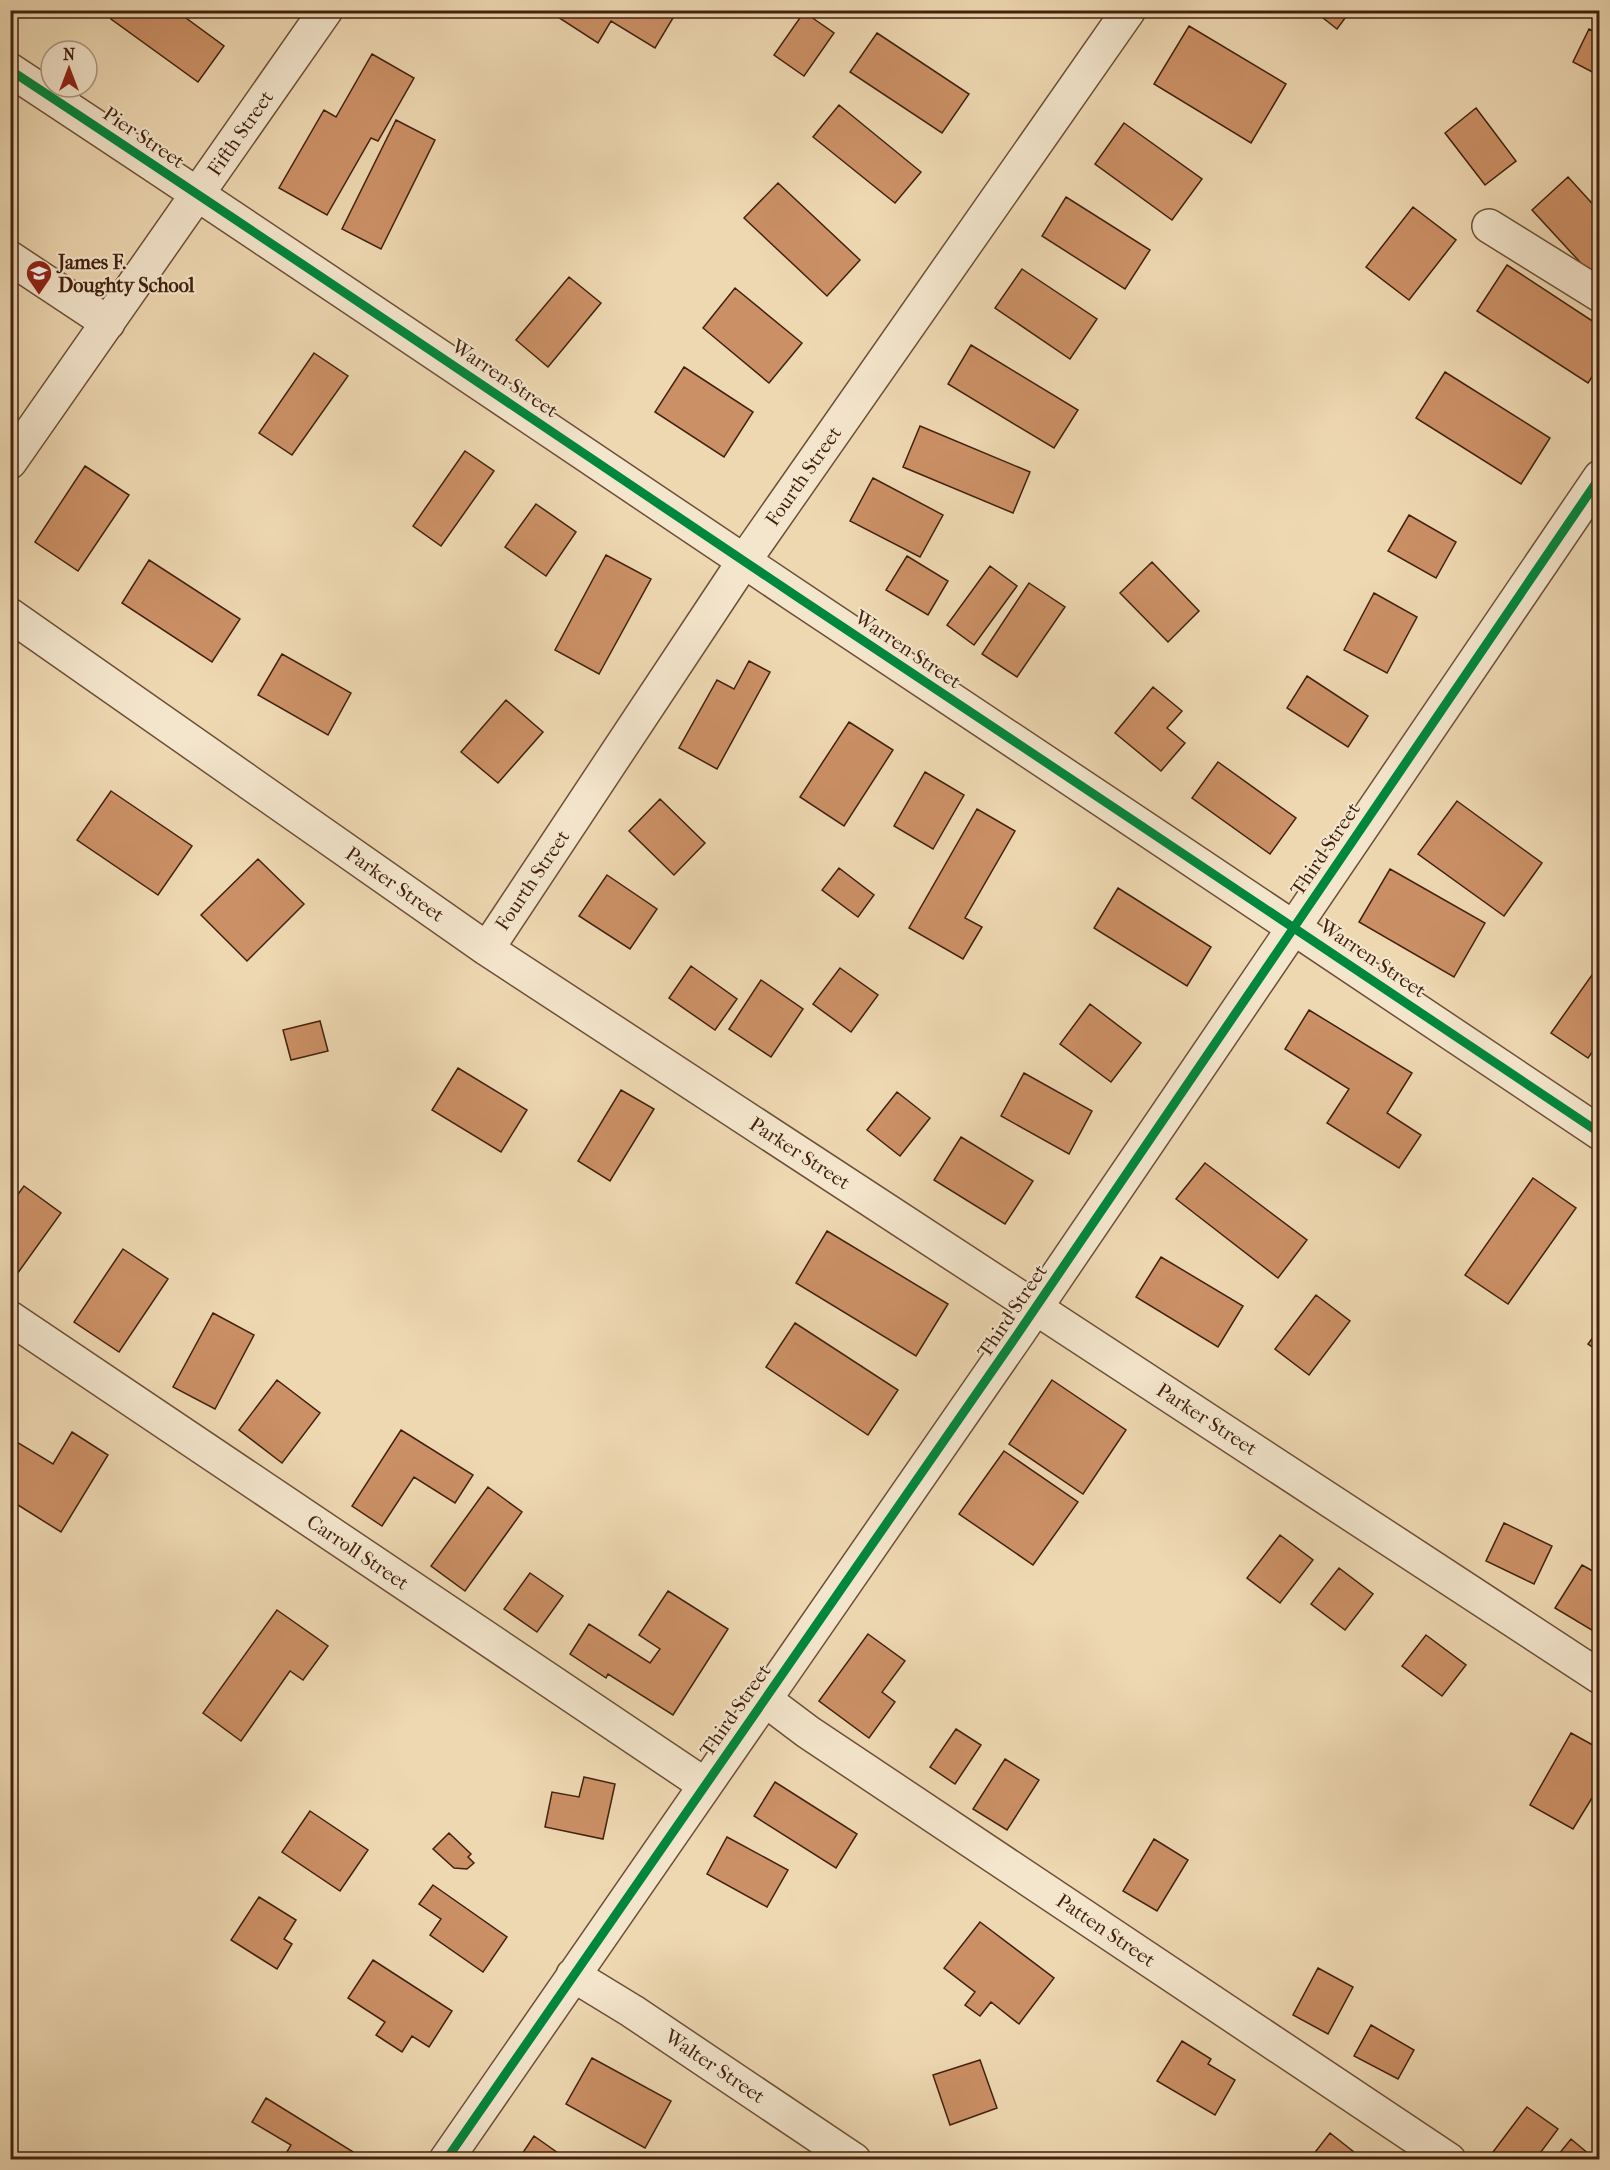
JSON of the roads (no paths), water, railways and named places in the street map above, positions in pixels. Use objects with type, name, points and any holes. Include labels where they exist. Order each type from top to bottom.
[{"type":"street","name":"Fifth Street","points":[[10,462],[326,10]]},
{"type":"street","name":"Fourth Street","points":[[487,949],[744,561],[1129,10]]},
{"type":"street","name":"Pier Street","points":[[10,70],[198,194]]},
{"type":"street","name":"Warren Street","points":[[198,194],[1599,1133]]},
{"type":"street","points":[[1489,226],[1599,295]]},
{"type":"street","points":[[10,258],[108,323]]},
{"type":"street","name":"Third Street","points":[[446,2160],[1036,1307],[1599,477]]},
{"type":"street","name":"Parker Street","points":[[10,615],[487,949],[1599,1677]]},
{"type":"street","name":"Carroll Street","points":[[10,1318],[705,1785]]},
{"type":"street","name":"Patten Street","points":[[764,1700],[1449,2160]]},
{"type":"street","name":"Walter Street","points":[[573,1976],[632,2011],[854,2160]]},
{"type":"place","name":"James F. Doughty School","points":[[39,296]]}]
